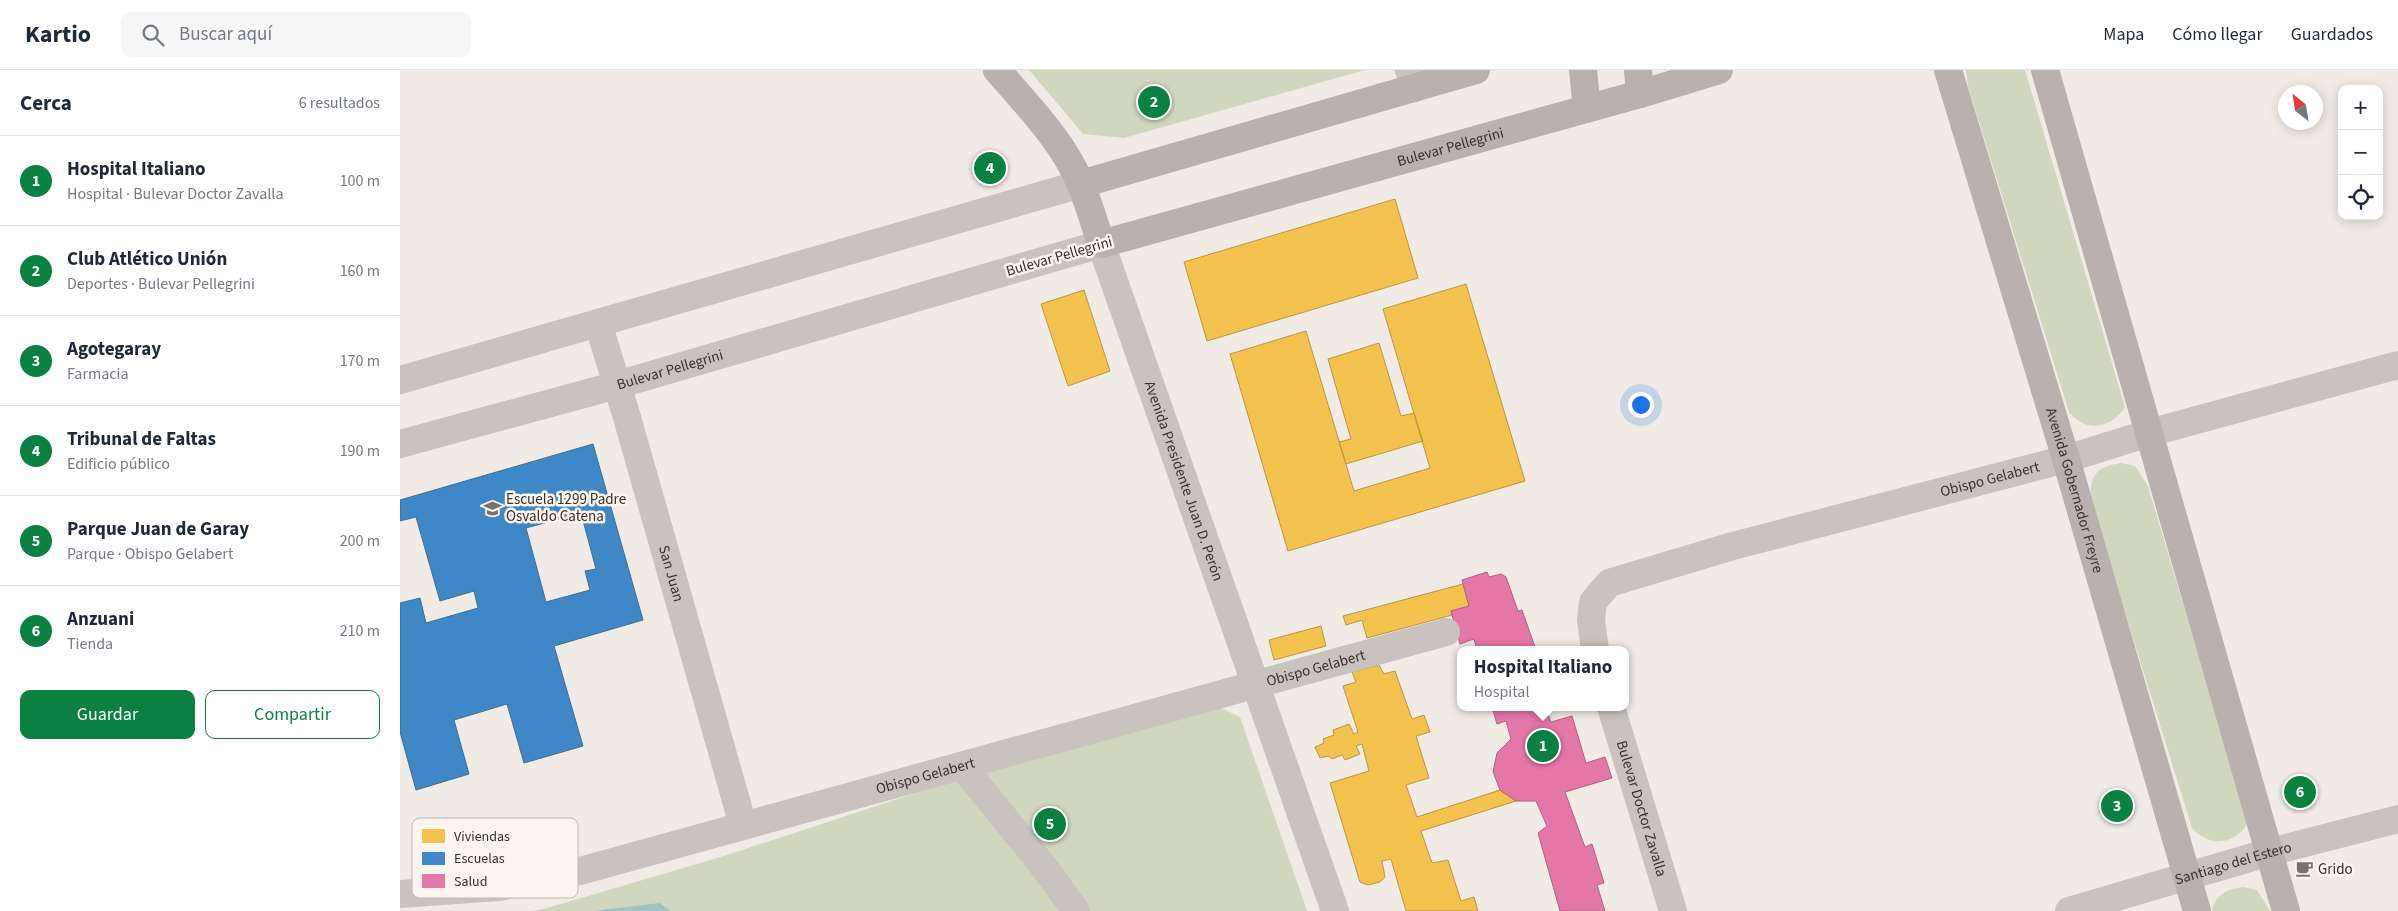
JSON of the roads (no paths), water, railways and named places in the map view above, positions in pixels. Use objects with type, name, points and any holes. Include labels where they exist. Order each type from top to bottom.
[{"type":"main road","name":"Avenida Presidente Juan D. Perón","points":[[997,70],[1051,137],[1081,184],[1101,244]]},
{"type":"main road","points":[[1081,184],[1411,79],[1476,70]]},
{"type":"main road","points":[[1583,70],[1587,109]]},
{"type":"main road","name":"Bulevar Pellegrini","points":[[1101,244],[1587,109],[1639,82],[1719,70]]},
{"type":"main road","name":"Avenida Gobernador Freyre","points":[[1948,70],[2066,458],[2197,911]]},
{"type":"main road","points":[[2045,70],[2286,911]]},
{"type":"street","points":[[400,380],[1081,184]]},
{"type":"street","name":"Bulevar Pellegrini","points":[[400,444],[618,385],[1101,244]]},
{"type":"street","name":"Avenida Presidente Juan D. Perón","points":[[1101,244],[1335,911]]},
{"type":"street","name":"San Juan","points":[[598,323],[618,385],[743,825]]},
{"type":"street","name":"Obispo Gelabert","points":[[1594,646],[1590,620],[1593,602],[1609,583],[1733,546],[2066,458],[2149,433],[2398,365]]},
{"type":"street","name":"Obispo Gelabert","points":[[578,870],[1256,686],[1446,632]]},
{"type":"street","name":"Bulevar Doctor Zavalla","points":[[1612,711],[1673,911]]},
{"type":"street","points":[[962,766],[1041,863],[1076,911]]},
{"type":"street","name":"Santiago del Estero","points":[[2069,911],[2270,852],[2398,818]]},
{"type":"water","points":[[660,903],[671,911],[593,911]]},
{"type":"place","name":"Club Atlético Unión","points":[[1154,102]]},
{"type":"place","name":"Tribunal de Faltas","points":[[990,168]]},
{"type":"place","name":"Escuela 1299 Padre Osvaldo Catena","points":[[492,508]]},
{"type":"place","name":"Hospital Italiano","points":[[1543,746]]},
{"type":"place","name":"Anzuani","points":[[2300,792]]},
{"type":"place","name":"Agotegaray","points":[[2117,806]]},
{"type":"place","name":"Parque Juan de Garay","points":[[1050,824]]},
{"type":"place","name":"Grido","points":[[2304,869]]}]
